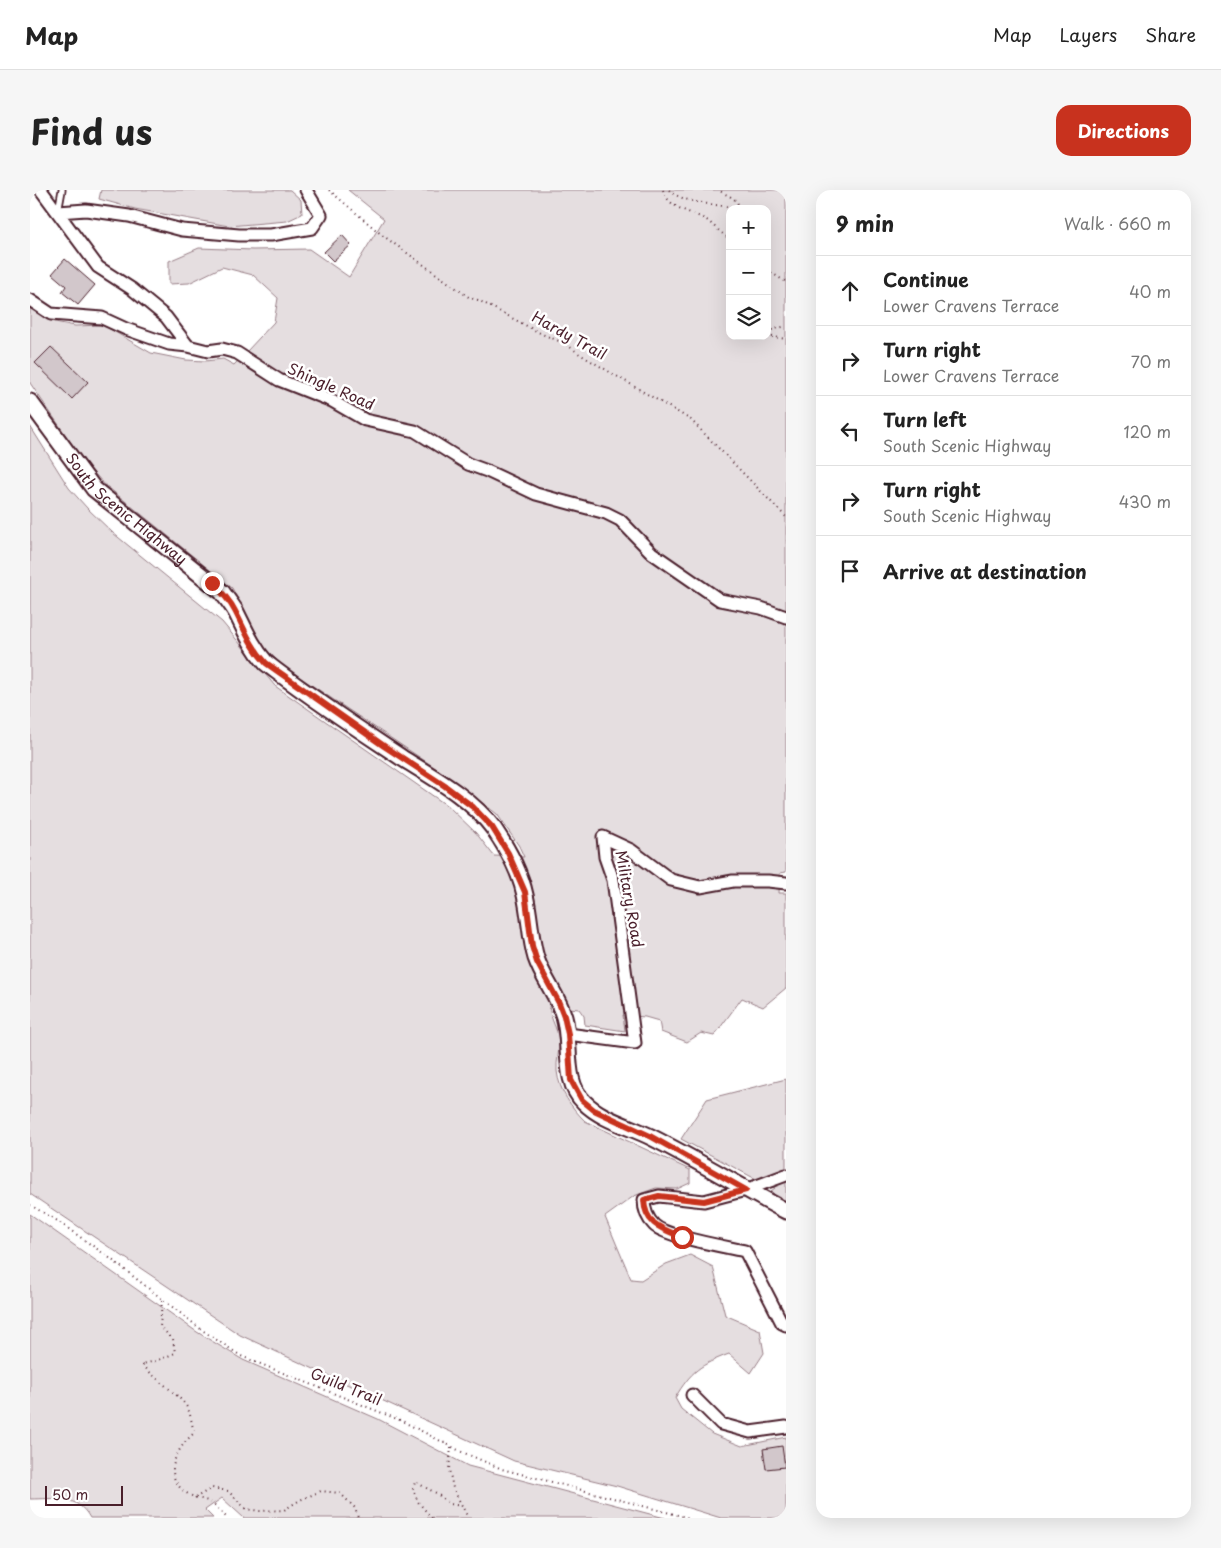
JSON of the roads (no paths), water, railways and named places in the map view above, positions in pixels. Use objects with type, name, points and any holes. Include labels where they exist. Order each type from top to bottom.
[{"type":"main road","name":"South Scenic Highway","points":[[30,402],[94,489],[222,592],[235,610],[247,638],[266,663],[384,746],[445,786],[485,818],[498,835],[518,873],[525,892],[532,946],[537,962],[559,1003],[568,1034],[571,1080],[582,1100],[594,1110],[650,1136],[786,1211]]},
{"type":"street","points":[[41,190],[98,267],[132,289],[166,317],[188,346]]},
{"type":"street","points":[[58,212],[86,210],[129,216],[182,230],[239,236],[271,235],[312,228],[320,215],[306,190]]},
{"type":"street","name":"Shingle Road","points":[[30,300],[51,314],[102,318],[126,329],[169,344],[208,351],[222,349],[237,353],[279,380],[332,401],[366,420],[415,431],[468,464],[536,494],[606,513],[620,520],[652,553],[720,600],[761,608],[786,617]]},
{"type":"street","name":"Military Road","points":[[568,1034],[635,1043],[613,880],[603,838],[630,850],[671,880],[700,888],[733,881],[768,880],[786,883]]},
{"type":"street","points":[[786,1175],[746,1190],[704,1201],[659,1196],[644,1200],[644,1211],[656,1226],[664,1230],[682,1237],[745,1250],[782,1323],[786,1325]]},
{"type":"street","points":[[692,1396],[721,1424],[750,1432],[786,1427]]},
{"type":"lane","points":[[58,212],[62,190]]}]
